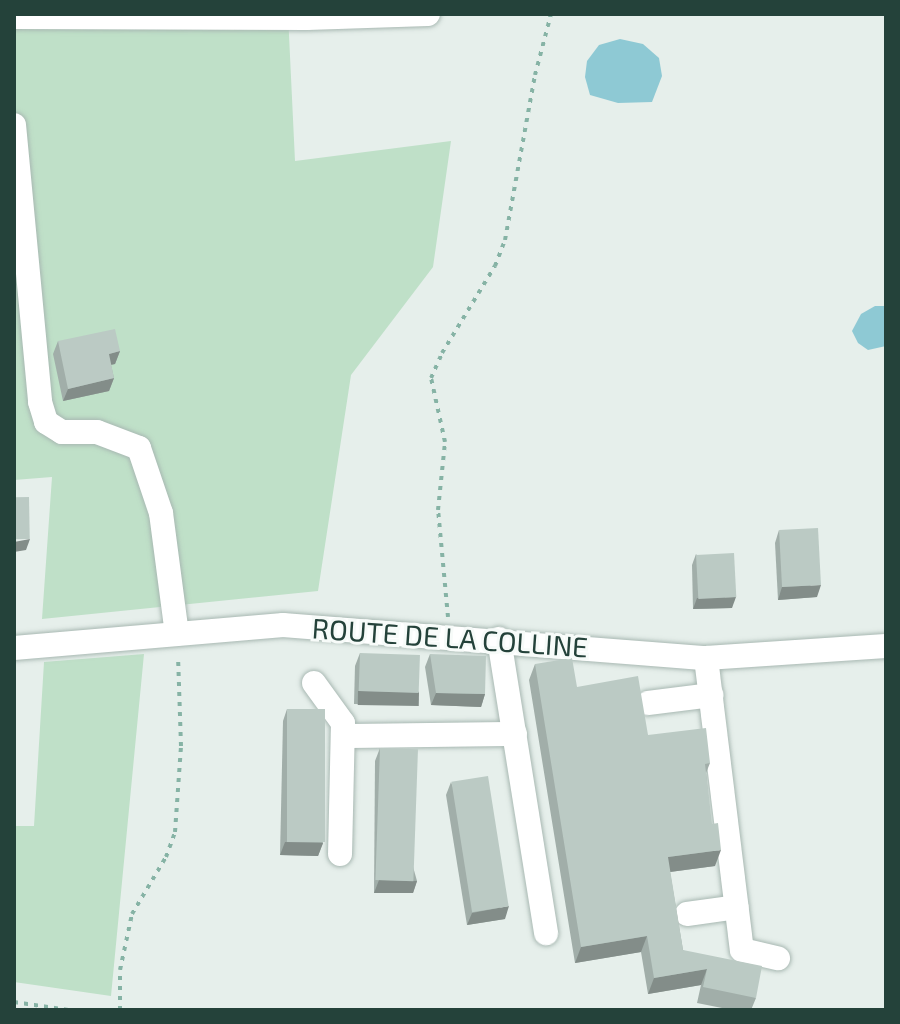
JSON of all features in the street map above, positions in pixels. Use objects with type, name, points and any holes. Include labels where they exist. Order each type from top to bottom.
[{"type":"street","points":[[14,17],[307,18],[428,14]]},
{"type":"street","points":[[14,125],[40,402],[46,422],[62,432],[97,432],[139,448],[161,513],[177,634]]},
{"type":"street","name":"ROUTE DE LA COLLINE","points":[[14,648],[283,625],[499,639],[706,658],[886,646]]},
{"type":"street","points":[[499,639],[546,933]]},
{"type":"street","points":[[706,658],[742,950],[778,958]]},
{"type":"street","points":[[314,683],[343,723],[340,854]]},
{"type":"street","points":[[648,703],[711,695]]},
{"type":"street","points":[[343,736],[515,734]]},
{"type":"street","points":[[687,914],[737,907]]},
{"type":"path","points":[[450,636],[438,510],[445,442],[431,378],[442,353],[495,266],[505,240],[535,75],[551,14]]},
{"type":"path","points":[[120,1010],[120,970],[132,914],[166,857],[175,832],[181,746],[177,634]]},
{"type":"path","points":[[14,1002],[68,1010]]},
{"type":"green space","points":[[288,14],[295,161],[451,141],[433,267],[351,375],[318,591],[42,619],[52,477],[14,480],[14,26]]},
{"type":"green space","points":[[144,654],[111,996],[14,982],[14,826],[34,826],[44,662]]},
{"type":"water","points":[[620,39],[643,44],[659,58],[662,76],[652,102],[618,103],[590,95],[585,77],[587,61],[599,45]]},
{"type":"water","points":[[875,306],[886,306],[886,346],[868,350],[858,343],[852,331],[861,314]]},
{"type":"building","points":[[115,329],[120,351],[109,354],[114,378],[68,389],[58,341]]},
{"type":"building","points":[[14,497],[29,497],[30,539],[15,539]]},
{"type":"building","points":[[818,528],[821,585],[782,587],[779,530]]},
{"type":"building","points":[[734,553],[736,597],[698,599],[696,555]]},
{"type":"building","points":[[360,653],[420,655],[419,693],[359,691]]},
{"type":"building","points":[[430,654],[486,656],[485,694],[436,693]]},
{"type":"building","points":[[572,658],[577,687],[638,676],[648,735],[706,728],[710,763],[705,764],[712,824],[718,823],[721,850],[668,857],[683,950],[762,966],[756,998],[703,987],[707,969],[654,978],[647,936],[581,947],[535,664]]},
{"type":"building","points":[[287,709],[325,709],[325,842],[287,842]]},
{"type":"building","points":[[380,748],[418,749],[413,881],[375,880]]},
{"type":"building","points":[[488,776],[509,906],[472,912],[451,782]]}]
